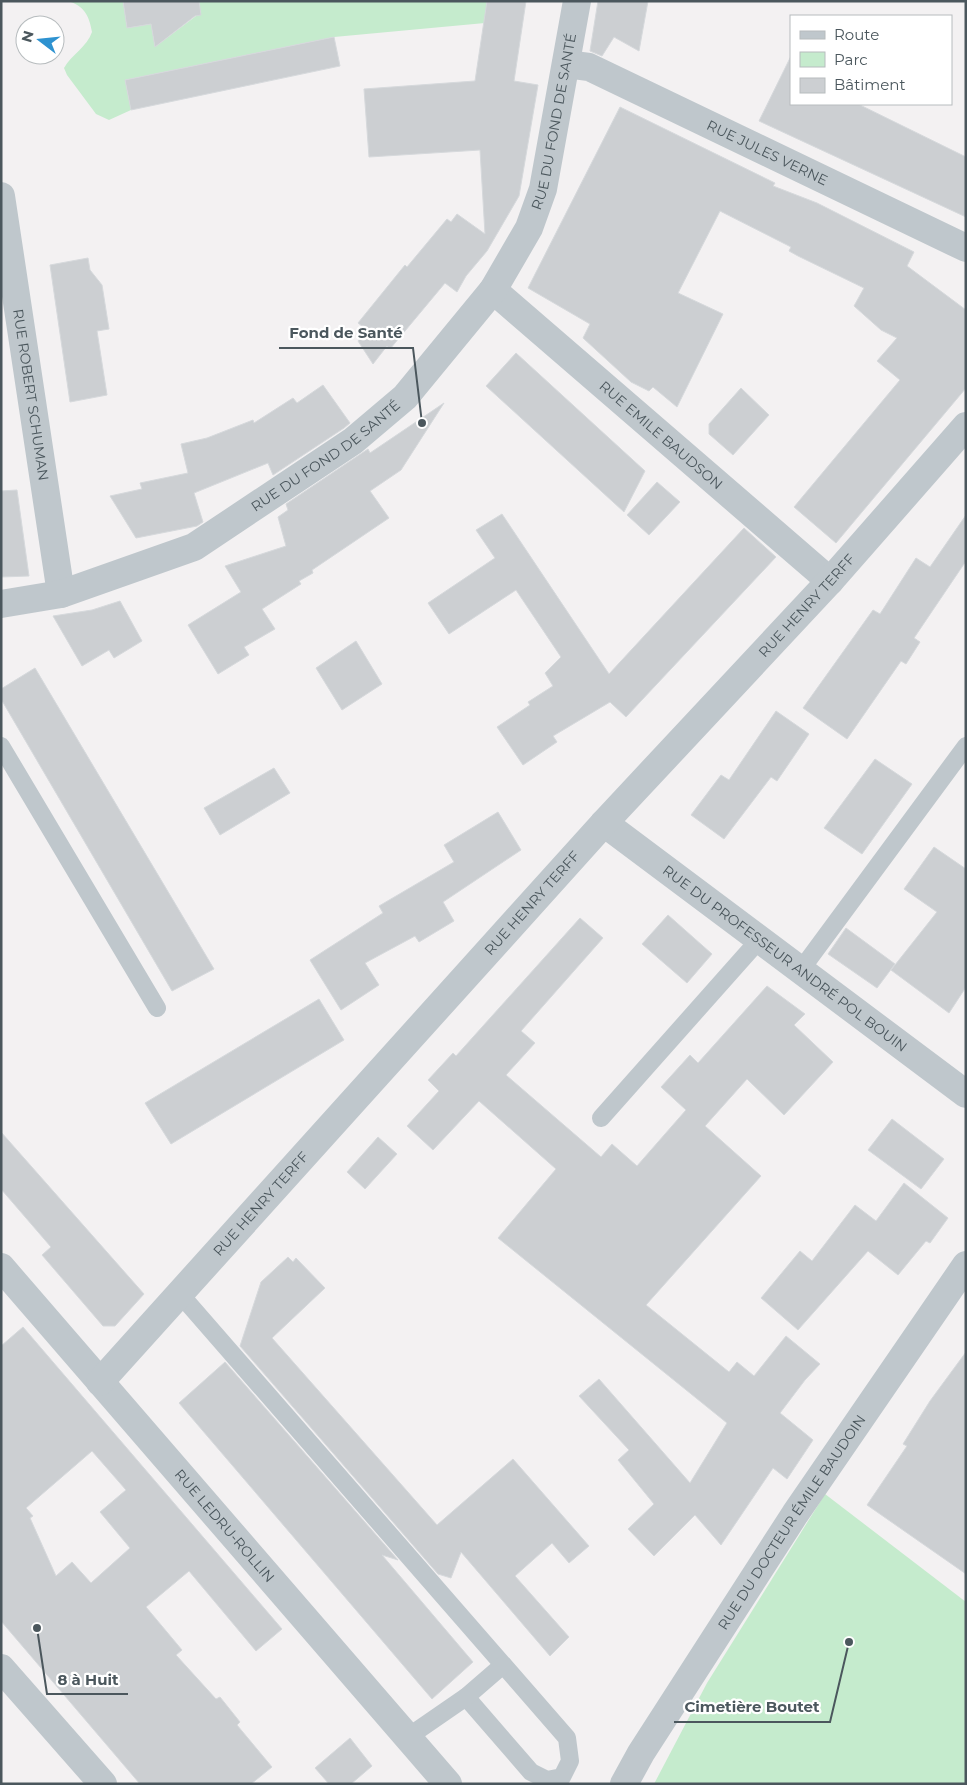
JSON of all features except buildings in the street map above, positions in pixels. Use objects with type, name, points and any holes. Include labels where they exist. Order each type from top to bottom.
[{"type":"street","name":"RUE DU FOND DE SANTÉ","points":[[1,604],[61,594],[194,547],[353,441],[405,397],[492,290],[529,228],[543,189],[577,1]]},
{"type":"street","name":"RUE JULES VERNE","points":[[566,64],[589,67],[966,248]]},
{"type":"street","name":"RUE ROBERT SCHUMAN","points":[[1,196],[61,594]]},
{"type":"street","name":"RUE EMILE BAUDSON","points":[[492,290],[830,581]]},
{"type":"street","name":"RUE HENRY TERFF","points":[[100,1382],[604,824],[830,581],[966,426]]},
{"type":"street","name":"RUE DU PROFESSEUR ANDRÉ POL BOUIN","points":[[604,824],[966,1094]]},
{"type":"street","name":"RUE DU DOCTEUR ÉMILE BAUDOIN","points":[[624,1784],[641,1753],[795,1514],[966,1265]]},
{"type":"street","name":"RUE LEDRU-ROLLIN","points":[[1,1268],[448,1784]]},
{"type":"street","points":[[1,1668],[102,1784]]},
{"type":"lane","points":[[1,746],[157,1008]]},
{"type":"lane","points":[[800,971],[966,746]]},
{"type":"lane","points":[[601,1118],[759,940]]},
{"type":"lane","points":[[180,1294],[567,1738],[570,1761],[562,1777],[548,1780],[531,1772],[466,1696]]},
{"type":"lane","points":[[408,1737],[466,1696],[503,1664]]},
{"type":"green space","points":[[68,1],[123,1],[127,28],[151,24],[155,47],[196,16],[194,1],[488,1],[485,23],[334,37],[125,80],[131,110],[109,120],[96,114],[67,75],[64,68],[87,42],[92,32],[85,12],[74,3]]},
{"type":"green space","points":[[825,1494],[966,1602],[966,1784],[654,1784],[707,1683]]},
{"type":"place","name":"Fond de Santé","points":[[422,423]]},
{"type":"place","name":"8 à Huit","points":[[37,1628]]},
{"type":"place","name":"Cimetière Boutet","points":[[849,1642]]}]
